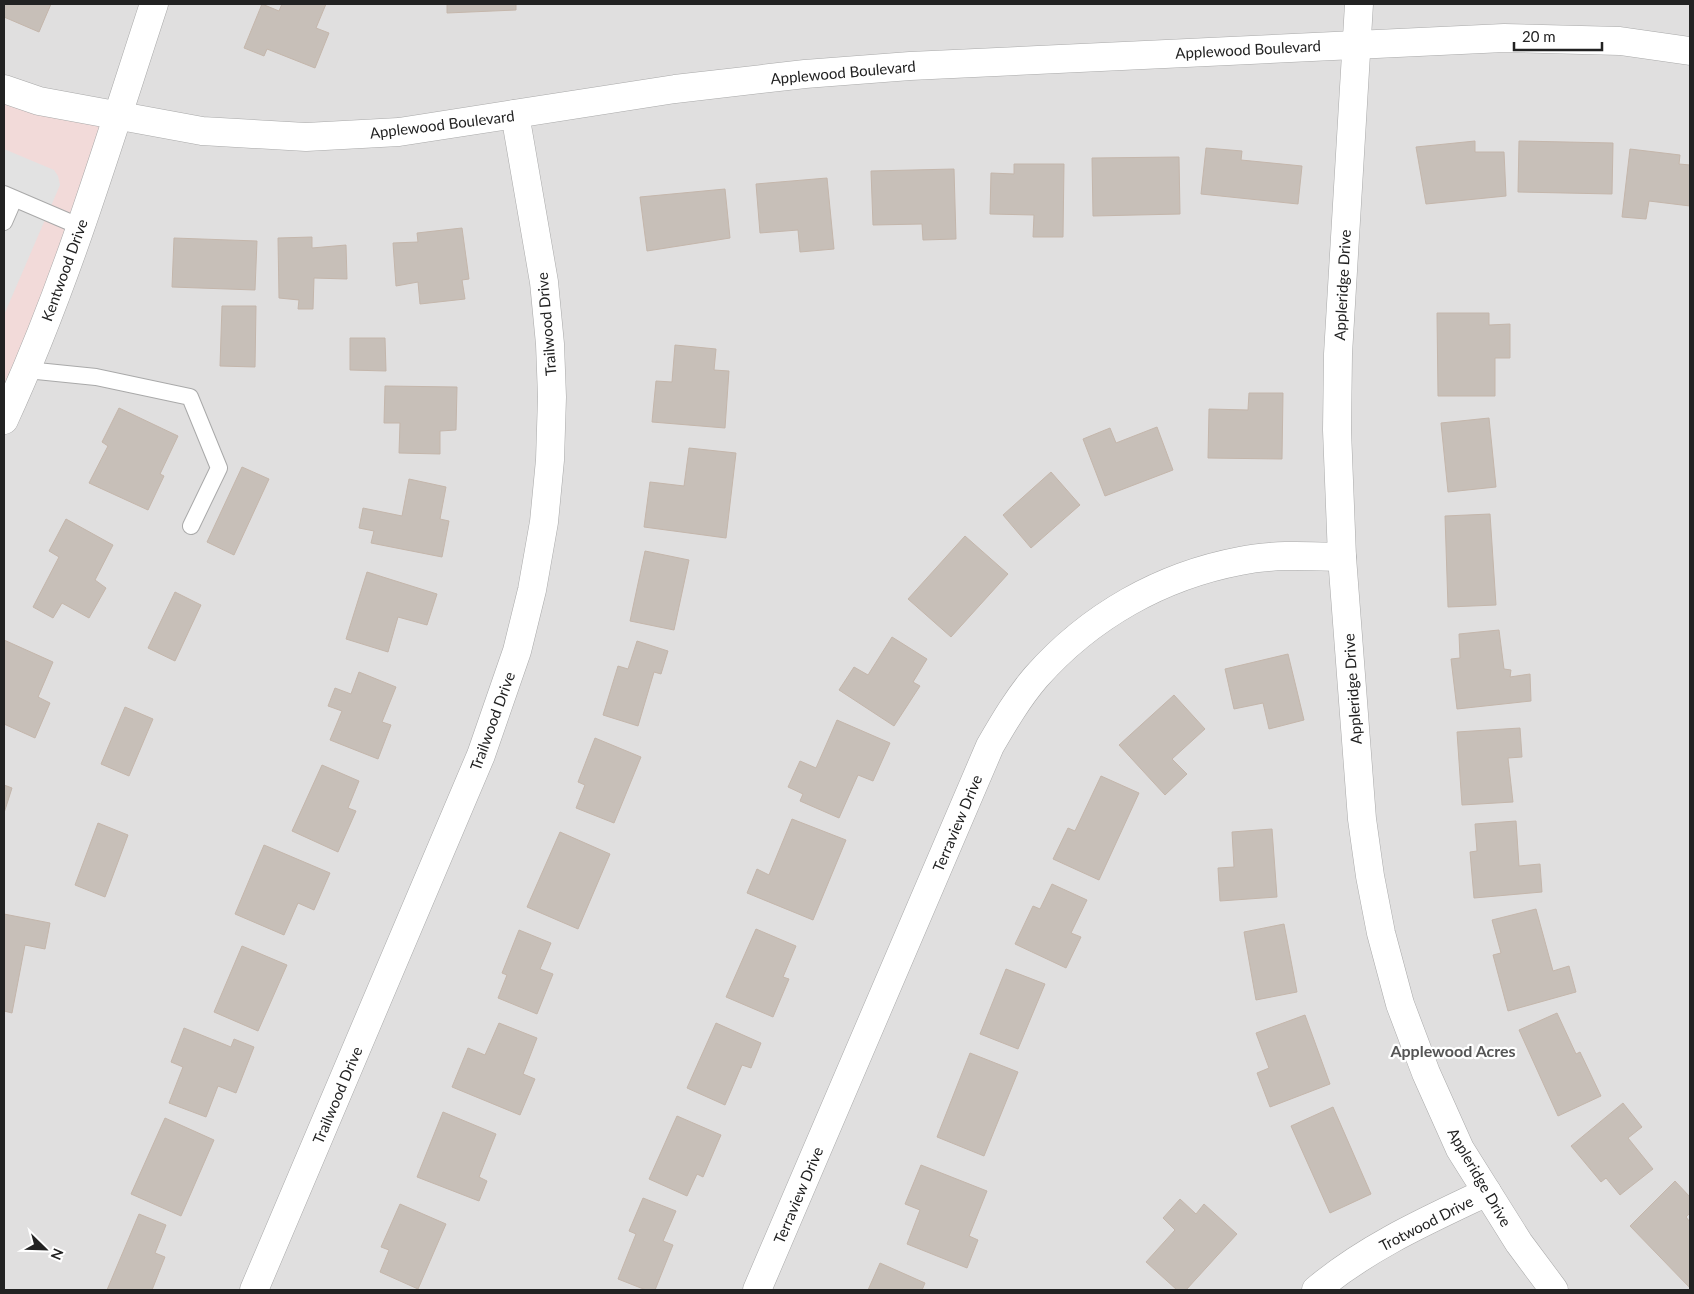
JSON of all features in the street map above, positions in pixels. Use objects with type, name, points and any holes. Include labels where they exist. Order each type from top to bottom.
[{"type":"street","name":"Kentwood Drive","points":[[4,420],[16,382],[81,227],[154,4]]},
{"type":"street","name":"Appleridge Drive","points":[[1359,4],[1338,354],[1337,430],[1342,557],[1362,820],[1370,876],[1381,933],[1400,1004],[1426,1073],[1460,1149],[1519,1243],[1554,1290]]},
{"type":"street","name":"Applewood Boulevard","points":[[4,89],[39,101],[202,132],[306,137],[398,132],[675,89],[805,74],[910,66],[1356,44],[1523,38],[1620,40],[1690,51]]},
{"type":"street","name":"Trailwood Drive","points":[[254,1290],[482,755],[517,651],[532,590],[544,522],[550,460],[552,397],[544,282],[515,114]]},
{"type":"street","name":"Terraview Drive","points":[[757,1290],[990,746],[1017,701],[1069,643],[1111,612],[1152,589],[1195,572],[1241,561],[1286,556],[1342,557]]},
{"type":"street","name":"Trotwood Drive","points":[[1316,1290],[1329,1279],[1390,1238],[1487,1192]]},
{"type":"lane","points":[[4,222],[9,196],[81,227]]},
{"type":"lane","points":[[16,382],[96,376],[190,397],[219,468],[191,526]]},
{"type":"shaded area","points":[[4,4],[1690,4],[1690,1290],[4,1290]]},
{"type":"shaded area","points":[[4,89],[116,117],[4,420]]},
{"type":"shaded area","points":[[4,149],[54,170],[60,185],[4,315]]},
{"type":"building","points":[[4,4],[51,4],[39,32],[4,17]]},
{"type":"building","points":[[262,4],[279,11],[282,4],[326,4],[316,28],[329,33],[315,68],[267,49],[264,56],[244,48]]},
{"type":"building","points":[[447,4],[516,4],[516,10],[447,13]]},
{"type":"building","points":[[1475,141],[1475,152],[1504,152],[1506,196],[1426,204],[1416,147]]},
{"type":"building","points":[[1519,141],[1613,143],[1612,194],[1518,192]]},
{"type":"building","points":[[1206,148],[1242,151],[1241,160],[1302,166],[1298,204],[1201,194]]},
{"type":"building","points":[[1630,149],[1680,155],[1679,164],[1690,165],[1690,206],[1649,201],[1646,219],[1622,217]]},
{"type":"building","points":[[1179,157],[1180,214],[1093,216],[1092,158]]},
{"type":"building","points":[[1014,164],[1064,164],[1063,237],[1033,237],[1034,215],[990,214],[991,173],[1014,174]]},
{"type":"building","points":[[954,169],[956,239],[923,240],[922,224],[873,225],[871,171]]},
{"type":"building","points":[[827,178],[834,249],[800,252],[798,230],[760,233],[756,184]]},
{"type":"building","points":[[725,189],[730,238],[647,251],[640,197]]},
{"type":"building","points":[[462,228],[469,279],[462,280],[465,299],[420,304],[418,282],[396,286],[393,243],[418,242],[417,233]]},
{"type":"building","points":[[312,237],[312,248],[346,245],[347,279],[314,278],[313,309],[298,309],[299,300],[279,298],[278,238]]},
{"type":"building","points":[[174,238],[257,241],[255,290],[172,287]]},
{"type":"building","points":[[222,306],[256,306],[255,367],[220,366]]},
{"type":"building","points":[[1437,313],[1489,313],[1489,325],[1510,324],[1510,358],[1495,358],[1495,396],[1438,396]]},
{"type":"building","points":[[350,338],[385,338],[386,371],[350,370]]},
{"type":"building","points":[[675,345],[716,349],[714,370],[729,371],[725,428],[652,422],[656,381],[672,382]]},
{"type":"building","points":[[385,386],[457,387],[456,430],[440,431],[440,454],[399,453],[400,423],[384,423]]},
{"type":"building","points":[[1249,393],[1283,393],[1282,459],[1208,458],[1209,409],[1248,410]]},
{"type":"building","points":[[119,408],[178,436],[160,474],[164,476],[148,510],[89,483],[108,446],[102,442]]},
{"type":"building","points":[[1489,418],[1496,487],[1448,492],[1441,423]]},
{"type":"building","points":[[1157,427],[1173,470],[1105,496],[1083,439],[1110,428],[1116,443]]},
{"type":"building","points":[[689,448],[736,453],[726,538],[644,527],[650,482],[684,486]]},
{"type":"building","points":[[242,467],[269,479],[234,555],[207,542]]},
{"type":"building","points":[[1051,472],[1080,505],[1031,548],[1003,515]]},
{"type":"building","points":[[409,479],[446,487],[440,519],[449,521],[442,557],[371,543],[374,531],[359,528],[363,508],[402,516]]},
{"type":"building","points":[[1490,514],[1496,605],[1448,607],[1445,516]]},
{"type":"building","points":[[66,519],[113,545],[95,580],[106,588],[89,618],[62,603],[53,618],[33,607],[59,557],[49,551]]},
{"type":"building","points":[[965,536],[1008,574],[951,637],[908,599]]},
{"type":"building","points":[[645,551],[689,560],[674,630],[630,621]]},
{"type":"building","points":[[367,572],[437,594],[427,625],[398,617],[388,652],[346,639]]},
{"type":"building","points":[[175,592],[201,605],[175,661],[148,648]]},
{"type":"building","points":[[1499,630],[1504,669],[1511,670],[1510,677],[1530,674],[1531,701],[1457,709],[1451,659],[1460,658],[1459,634]]},
{"type":"building","points":[[892,637],[927,659],[913,682],[920,686],[894,726],[839,690],[854,667],[868,675]]},
{"type":"building","points":[[4,640],[53,662],[38,697],[50,703],[35,738],[4,724]]},
{"type":"building","points":[[637,641],[668,651],[661,674],[654,672],[638,726],[603,715],[618,666],[628,669]]},
{"type":"building","points":[[1288,654],[1304,720],[1269,729],[1263,703],[1234,709],[1225,669]]},
{"type":"building","points":[[359,672],[396,687],[382,722],[391,725],[378,759],[330,740],[342,711],[328,706],[335,688],[351,694]]},
{"type":"building","points":[[1174,695],[1205,729],[1172,759],[1187,774],[1165,795],[1119,745]]},
{"type":"building","points":[[125,707],[153,719],[129,776],[101,764]]},
{"type":"building","points":[[837,720],[890,743],[873,781],[858,775],[839,818],[800,801],[803,794],[788,787],[800,761],[816,768]]},
{"type":"building","points":[[1520,728],[1522,757],[1508,758],[1513,802],[1462,805],[1457,732]]},
{"type":"building","points":[[595,738],[641,757],[614,823],[576,808],[585,785],[578,782]]},
{"type":"building","points":[[322,765],[359,781],[348,808],[356,811],[338,852],[292,831]]},
{"type":"building","points":[[1101,776],[1139,793],[1099,880],[1053,859],[1068,828],[1075,831]]},
{"type":"building","points":[[4,785],[12,788],[4,813]]},
{"type":"building","points":[[792,819],[846,840],[813,920],[747,893],[757,869],[769,875]]},
{"type":"building","points":[[1516,821],[1519,866],[1540,864],[1542,892],[1474,898],[1470,852],[1477,851],[1475,824]]},
{"type":"building","points":[[98,823],[128,835],[105,897],[75,885]]},
{"type":"building","points":[[1272,829],[1277,897],[1220,901],[1218,868],[1234,867],[1232,832]]},
{"type":"building","points":[[560,832],[610,854],[578,929],[527,907]]},
{"type":"building","points":[[264,845],[330,873],[314,910],[298,903],[284,935],[235,914]]},
{"type":"building","points":[[1052,884],[1087,900],[1071,933],[1081,937],[1066,968],[1015,944],[1033,906],[1040,909]]},
{"type":"building","points":[[1536,909],[1553,971],[1569,966],[1576,992],[1508,1011],[1493,955],[1501,953],[1492,920]]},
{"type":"building","points":[[4,914],[50,923],[45,949],[25,945],[12,1013],[4,1011]]},
{"type":"building","points":[[1284,924],[1297,992],[1256,1000],[1244,932]]},
{"type":"building","points":[[756,929],[796,946],[783,977],[789,979],[773,1017],[726,997]]},
{"type":"building","points":[[519,930],[551,943],[540,969],[553,974],[537,1014],[498,998],[507,975],[502,973]]},
{"type":"building","points":[[242,946],[287,965],[258,1031],[214,1012]]},
{"type":"building","points":[[1006,969],[1045,984],[1018,1049],[980,1034]]},
{"type":"building","points":[[1557,1013],[1576,1054],[1580,1052],[1601,1096],[1558,1116],[1519,1030]]},
{"type":"building","points":[[1305,1015],[1330,1084],[1270,1107],[1257,1073],[1269,1068],[1256,1033]]},
{"type":"building","points":[[499,1023],[537,1038],[523,1074],[535,1079],[520,1115],[452,1087],[468,1048],[485,1055]]},
{"type":"building","points":[[716,1023],[761,1043],[751,1068],[742,1065],[725,1105],[687,1088]]},
{"type":"building","points":[[184,1028],[231,1047],[234,1039],[254,1047],[236,1093],[218,1086],[206,1117],[169,1103],[183,1067],[171,1062]]},
{"type":"building","points":[[970,1053],[1018,1072],[984,1156],[937,1137]]},
{"type":"building","points":[[1623,1103],[1642,1127],[1628,1138],[1653,1169],[1620,1195],[1606,1178],[1601,1182],[1571,1146]]},
{"type":"building","points":[[1333,1107],[1371,1194],[1330,1213],[1291,1126]]},
{"type":"building","points":[[443,1112],[496,1134],[479,1177],[487,1181],[479,1201],[417,1177]]},
{"type":"building","points":[[677,1116],[721,1135],[703,1177],[697,1174],[687,1196],[649,1179]]},
{"type":"building","points":[[165,1118],[214,1140],[181,1216],[131,1194]]},
{"type":"building","points":[[921,1165],[987,1191],[969,1236],[978,1240],[967,1268],[907,1244],[920,1210],[905,1204]]},
{"type":"building","points":[[1675,1181],[1690,1197],[1690,1213],[1686,1217],[1690,1222],[1690,1288],[1630,1226]]},
{"type":"building","points":[[643,1198],[676,1211],[663,1241],[673,1245],[655,1290],[646,1290],[618,1279],[636,1234],[629,1231]]},
{"type":"building","points":[[1180,1199],[1196,1214],[1204,1204],[1237,1234],[1186,1290],[1177,1290],[1146,1262],[1175,1230],[1163,1218]]},
{"type":"building","points":[[400,1204],[446,1224],[418,1289],[380,1272],[389,1250],[381,1247]]},
{"type":"building","points":[[139,1214],[166,1225],[155,1253],[165,1257],[152,1290],[107,1290]]},
{"type":"building","points":[[880,1263],[925,1283],[922,1290],[868,1290]]},
{"type":"district","name":"Applewood Acres","points":[[1453,1050]]}]
